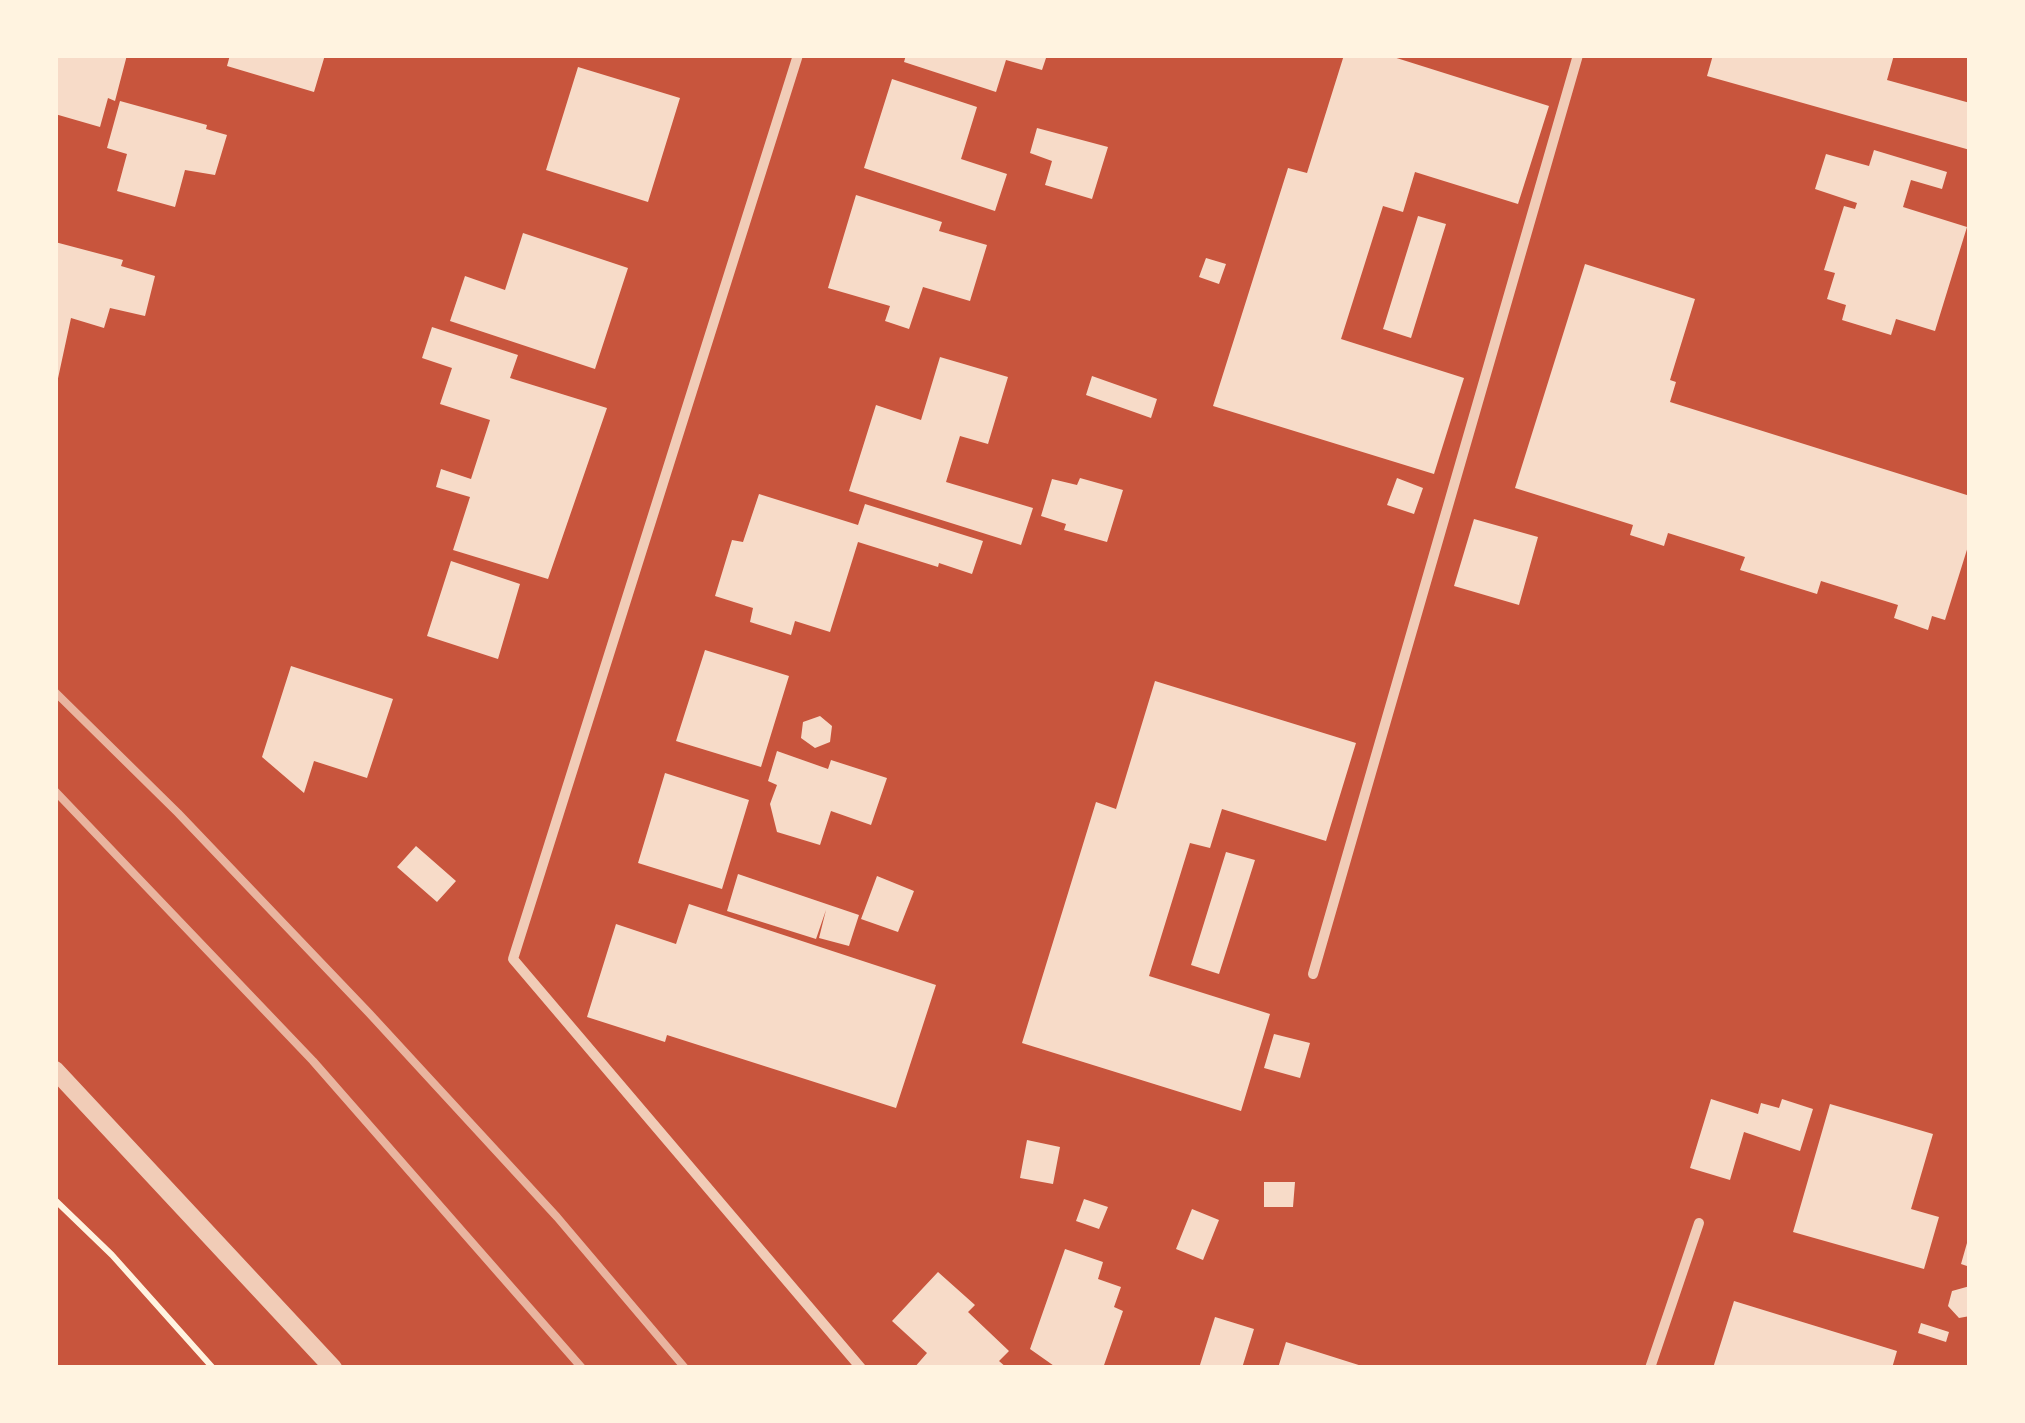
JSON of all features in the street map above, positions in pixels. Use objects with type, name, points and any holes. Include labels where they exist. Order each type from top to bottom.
[{"type":"street","points":[[798,55],[513,959],[861,1368]]},
{"type":"street","points":[[1312,974],[1578,55]]},
{"type":"street","points":[[55,1070],[333,1368]]},
{"type":"street","points":[[1650,1368],[1699,1223]]},
{"type":"path","points":[[55,1200],[112,1255],[213,1368]]},
{"type":"building","points":[[55,55],[127,55],[115,101],[108,98],[100,127],[55,114]]},
{"type":"building","points":[[230,55],[325,55],[314,92],[227,66]]},
{"type":"building","points":[[906,55],[1047,55],[1042,70],[1006,60],[996,92],[904,62]]},
{"type":"building","points":[[1344,55],[1387,55],[1549,106],[1518,204],[1415,172],[1403,212],[1383,206],[1341,339],[1464,378],[1434,474],[1213,406],[1288,168],[1307,173]]},
{"type":"building","points":[[1713,55],[1894,55],[1887,80],[1970,103],[1970,150],[1707,76]]},
{"type":"building","points":[[578,67],[680,98],[648,202],[546,170]]},
{"type":"building","points":[[892,79],[977,107],[961,159],[1007,174],[995,211],[864,168]]},
{"type":"building","points":[[120,101],[207,125],[206,129],[227,135],[215,175],[185,170],[175,207],[117,191],[127,154],[107,148]]},
{"type":"building","points":[[1037,128],[1108,147],[1092,199],[1045,185],[1052,161],[1030,153]]},
{"type":"building","points":[[1874,150],[1947,172],[1942,189],[1911,180],[1903,207],[1967,227],[1935,331],[1896,319],[1891,335],[1842,320],[1846,305],[1827,299],[1835,273],[1824,270],[1844,206],[1855,209],[1857,203],[1815,189],[1826,154],[1869,166]]},
{"type":"building","points":[[856,195],[942,222],[939,231],[987,245],[970,301],[923,287],[909,329],[885,321],[890,306],[828,288]]},
{"type":"building","points":[[1418,216],[1446,224],[1411,338],[1383,329]]},
{"type":"building","points":[[523,233],[628,268],[595,369],[450,321],[465,276],[505,290]]},
{"type":"building","points":[[55,242],[123,260],[121,266],[155,276],[145,316],[110,308],[104,328],[71,318],[57,383]]},
{"type":"building","points":[[1206,258],[1226,264],[1219,284],[1199,277]]},
{"type":"building","points":[[1585,264],[1695,299],[1670,380],[1676,382],[1670,402],[1970,496],[1970,540],[1945,620],[1932,616],[1928,630],[1894,618],[1898,605],[1821,581],[1817,594],[1740,570],[1745,557],[1668,533],[1664,546],[1630,535],[1633,525],[1515,488]]},
{"type":"building","points":[[432,327],[518,355],[510,378],[607,408],[548,579],[453,550],[470,497],[436,487],[441,469],[471,479],[490,420],[440,404],[452,368],[422,358]]},
{"type":"building","points":[[940,357],[1008,377],[988,444],[960,436],[946,482],[1033,508],[1021,545],[849,491],[876,405],[921,420]]},
{"type":"building","points":[[1092,376],[1157,399],[1151,418],[1086,395]]},
{"type":"building","points":[[1080,478],[1123,490],[1107,542],[1064,530],[1066,524],[1041,516],[1052,479],[1077,485]]},
{"type":"building","points":[[1397,478],[1423,488],[1414,514],[1387,505]]},
{"type":"building","points":[[759,494],[858,525],[865,504],[983,541],[972,574],[858,542],[830,632],[795,621],[791,635],[750,622],[753,608],[715,596],[732,540],[743,542]]},
{"type":"building","points":[[1474,519],[1538,537],[1519,605],[1454,586]]},
{"type":"building","points":[[451,561],[520,584],[498,659],[427,636]]},
{"type":"building","points":[[705,650],[789,676],[761,767],[676,741]]},
{"type":"building","points":[[291,666],[393,699],[367,778],[314,761],[304,793],[262,757]]},
{"type":"building","points":[[1155,681],[1356,743],[1326,841],[1222,809],[1210,848],[1190,843],[1149,976],[1270,1014],[1241,1111],[1022,1043],[1096,802],[1116,809]]},
{"type":"building","points":[[820,716],[832,726],[830,742],[815,748],[801,738],[803,722]]},
{"type":"building","points":[[777,751],[828,769],[831,760],[887,778],[871,825],[831,811],[820,845],[777,832],[770,804],[777,785],[768,781]]},
{"type":"building","points":[[665,773],[749,800],[722,889],[638,863]]},
{"type":"building","points":[[416,846],[456,881],[437,902],[397,867]]},
{"type":"building","points":[[1226,852],[1255,860],[1219,974],[1191,965]]},
{"type":"building","points":[[738,874],[859,915],[849,946],[819,938],[826,910],[816,939],[727,911]]},
{"type":"building","points":[[877,876],[914,891],[898,932],[861,919]]},
{"type":"building","points":[[689,904],[936,985],[896,1108],[667,1035],[665,1042],[587,1017],[616,924],[676,944]]},
{"type":"building","points":[[1274,1034],[1310,1043],[1300,1078],[1264,1068]]},
{"type":"building","points":[[1711,1099],[1758,1114],[1761,1103],[1779,1108],[1782,1099],[1813,1109],[1800,1151],[1744,1132],[1730,1180],[1690,1168]]},
{"type":"building","points":[[1830,1104],[1933,1134],[1911,1209],[1939,1217],[1924,1269],[1793,1232]]},
{"type":"building","points":[[1027,1140],[1060,1147],[1053,1184],[1020,1178]]},
{"type":"building","points":[[1264,1182],[1295,1182],[1293,1207],[1264,1207]]},
{"type":"building","points":[[1084,1199],[1108,1207],[1099,1229],[1076,1221]]},
{"type":"building","points":[[1192,1209],[1219,1220],[1203,1260],[1176,1249]]},
{"type":"building","points":[[1970,1236],[1970,1267],[1961,1264]]},
{"type":"building","points":[[1065,1249],[1103,1262],[1098,1279],[1121,1287],[1114,1307],[1123,1311],[1103,1368],[1057,1368],[1030,1349]]},
{"type":"building","points":[[938,1272],[975,1305],[968,1312],[1009,1351],[999,1361],[1007,1368],[914,1368],[927,1353],[892,1321]]},
{"type":"building","points":[[1970,1286],[1970,1316],[1959,1318],[1948,1306],[1952,1291]]},
{"type":"building","points":[[1734,1301],[1897,1351],[1892,1368],[1713,1368]]},
{"type":"building","points":[[1215,1317],[1254,1329],[1242,1368],[1199,1368]]},
{"type":"building","points":[[1921,1323],[1949,1332],[1946,1342],[1918,1333]]},
{"type":"building","points":[[1286,1342],[1365,1367],[1365,1368],[1278,1368]]},
{"type":"railway","points":[[55,692],[178,813],[369,1013],[557,1217],[685,1368]]},
{"type":"railway","points":[[55,791],[313,1061],[582,1368]]}]
